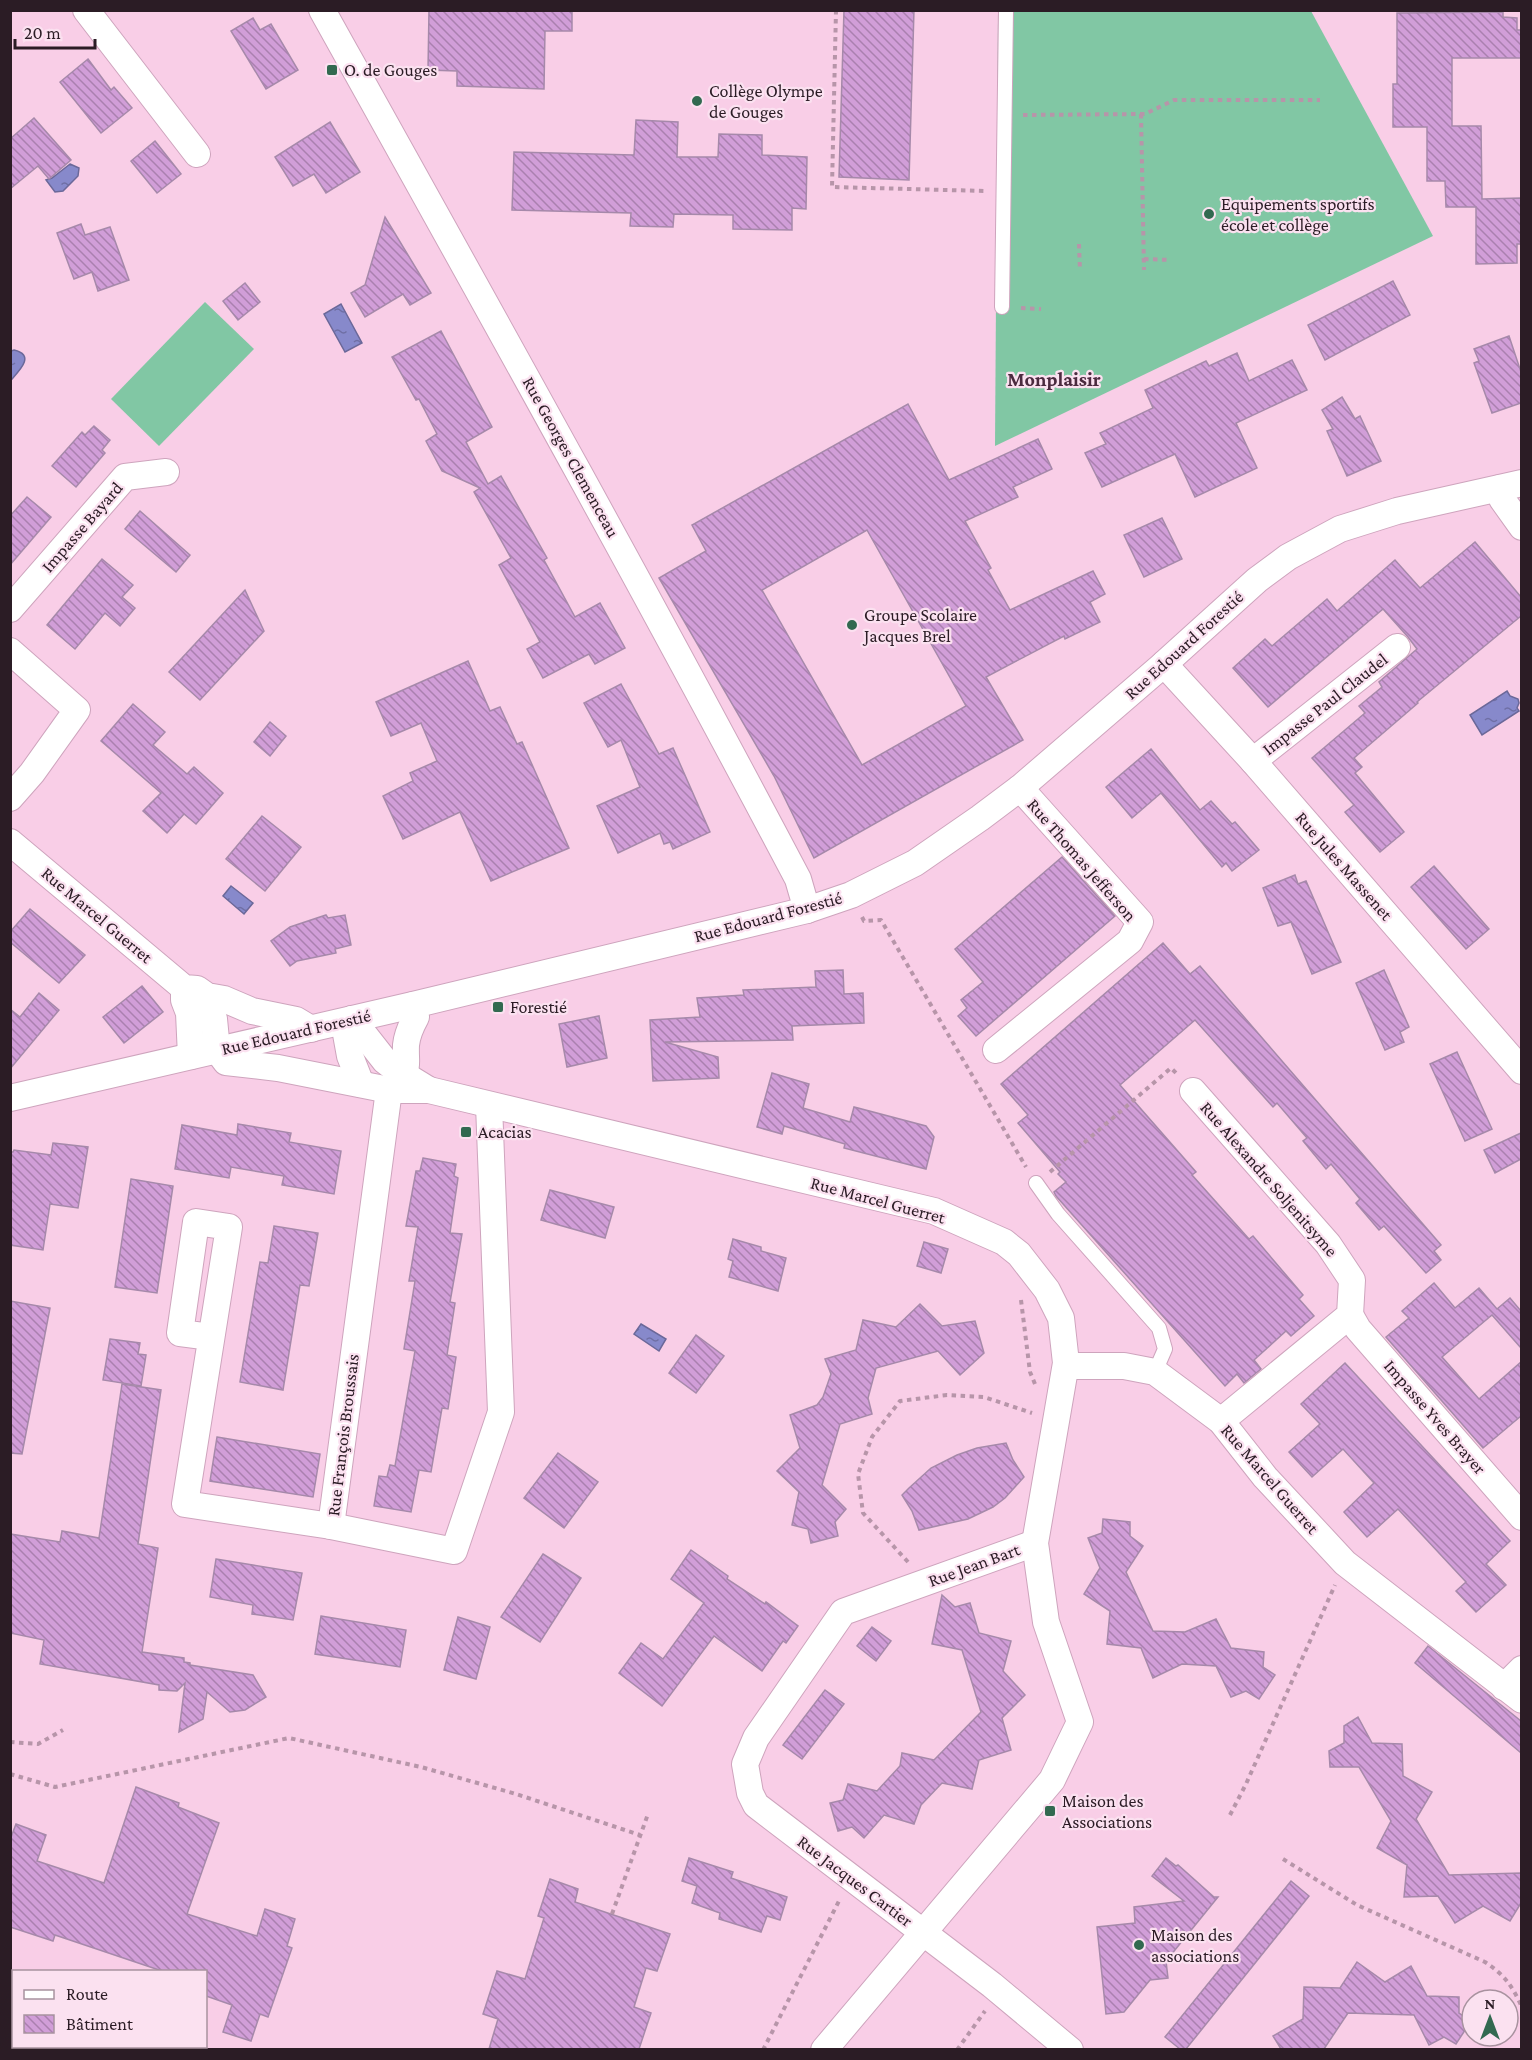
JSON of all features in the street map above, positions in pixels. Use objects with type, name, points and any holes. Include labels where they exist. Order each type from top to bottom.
[{"type":"street","points":[[86,10],[197,154]]},
{"type":"street","name":"Rue Georges Clemenceau","points":[[322,10],[703,698],[798,879],[807,910]]},
{"type":"street","name":"Impasse Bayard","points":[[10,609],[126,477],[166,472]]},
{"type":"street","points":[[1510,485],[1502,499],[1521,527]]},
{"type":"street","name":"Rue Edouard Forestié","points":[[10,1098],[413,1005],[807,910],[851,895],[915,863],[1020,788],[1257,580],[1288,557],[1340,529],[1397,511],[1510,485]]},
{"type":"street","name":"Impasse Paul Claudel","points":[[1253,761],[1397,647]]},
{"type":"street","points":[[10,651],[77,710],[32,773],[10,798]]},
{"type":"street","name":"Rue Jules Massenet","points":[[1164,664],[1253,761],[1521,1071]]},
{"type":"street","name":"Rue Thomas Jefferson","points":[[996,1050],[1130,940],[1140,921],[1020,788]]},
{"type":"street","name":"Rue Marcel Guerret","points":[[10,842],[195,992],[224,999],[252,1011],[296,1020],[311,1029]]},
{"type":"street","points":[[191,1056],[189,1013],[184,1000],[195,992],[214,1019],[217,1050]]},
{"type":"street","points":[[396,1083],[408,1064],[406,1045],[416,1017],[413,1005]]},
{"type":"street","points":[[352,1019],[385,1061],[396,1083]]},
{"type":"street","points":[[352,1019],[346,1034],[350,1056],[361,1084]]},
{"type":"street","name":"Rue Marcel Guerret","points":[[217,1050],[226,1062],[278,1068],[361,1084],[396,1083],[934,1211],[1004,1242],[1019,1254],[1047,1290],[1061,1318],[1066,1363],[1076,1366],[1124,1366],[1155,1372],[1221,1420],[1265,1477],[1346,1563],[1516,1686]]},
{"type":"street","name":"Rue François Broussais","points":[[396,1083],[332,1527],[454,1551],[501,1412],[489,1105]]},
{"type":"street","name":"Rue Alexandre Soljenitsyme","points":[[1193,1091],[1328,1244],[1353,1280],[1350,1315]]},
{"type":"street","points":[[1221,1420],[1350,1315]]},
{"type":"street","name":"Impasse Yves Brayer","points":[[1350,1315],[1358,1329],[1521,1516]]},
{"type":"street","points":[[211,1337],[185,1504],[332,1527]]},
{"type":"street","name":"Rue Jean Bart","points":[[843,1612],[1035,1543],[1066,1363]]},
{"type":"street","name":"Rue Jacques Cartier","points":[[843,1612],[756,1738],[745,1764],[750,1793],[756,1805],[922,1932],[1052,1780],[1080,1722],[1046,1622],[1035,1543]]},
{"type":"street","points":[[824,2049],[922,1932],[992,1985],[1070,2049]]},
{"type":"lane","points":[[1002,307],[1006,10]]},
{"type":"lane","points":[[1036,1184],[1058,1214],[1159,1328],[1165,1349],[1155,1372]]},
{"type":"path","points":[[836,10],[832,187],[1004,192]]},
{"type":"path","points":[[1004,115],[1141,114],[1174,100],[1320,100]]},
{"type":"path","points":[[1141,114],[1144,270]]},
{"type":"path","points":[[1079,244],[1080,271]]},
{"type":"path","points":[[1144,259],[1170,260]]},
{"type":"path","points":[[851,895],[864,921],[881,920],[1036,1184],[1172,1068],[1193,1091]]},
{"type":"path","points":[[926,1582],[863,1513],[858,1474],[872,1437],[900,1401],[947,1395],[984,1397],[1055,1421]]},
{"type":"path","points":[[1230,1815],[1346,1563]]},
{"type":"path","points":[[10,1742],[38,1744],[63,1730]]},
{"type":"path","points":[[10,1774],[55,1787],[289,1738],[421,1767],[516,1794],[640,1835]]},
{"type":"path","points":[[612,1914],[648,1814]]},
{"type":"path","points":[[1283,1859],[1357,1905],[1485,1962],[1501,1972],[1521,2007]]},
{"type":"path","points":[[763,2049],[846,1888],[853,1879]]},
{"type":"path","points":[[957,2049],[987,2009]]},
{"type":"green space","name":"Equipements sportifs école et collège","points":[[998,11],[1311,11],[1433,236],[995,446]]},
{"type":"green space","points":[[205,302],[254,349],[159,446],[111,399]]},
{"type":"water","points":[[70,164],[79,168],[78,176],[63,191],[55,192],[46,180]]},
{"type":"water","points":[[341,304],[362,343],[345,352],[324,314]]},
{"type":"water","points":[[11,351],[21,352],[25,359],[24,364],[11,380]]},
{"type":"water","points":[[1507,691],[1510,696],[1518,699],[1519,711],[1482,735],[1470,715]]},
{"type":"water","points":[[231,886],[253,903],[244,914],[223,896]]},
{"type":"water","points":[[641,1324],[666,1339],[659,1351],[634,1334]]},
{"type":"building","points":[[429,10],[572,10],[572,31],[545,31],[544,89],[457,86],[457,71],[428,70]]},
{"type":"building","points":[[844,10],[914,10],[909,180],[839,177]]},
{"type":"building","points":[[1503,12],[1503,17],[1517,18],[1517,30],[1521,30],[1521,58],[1452,58],[1452,126],[1481,126],[1482,199],[1521,198],[1521,244],[1517,244],[1517,263],[1476,264],[1476,207],[1446,207],[1445,181],[1427,181],[1427,127],[1393,127],[1393,84],[1397,84],[1397,13]]},
{"type":"building","points":[[253,18],[260,30],[271,24],[298,70],[266,89],[231,31]]},
{"type":"building","points":[[88,59],[111,90],[114,87],[132,108],[101,133],[60,82]]},
{"type":"building","points":[[34,118],[71,160],[49,179],[38,166],[10,189],[10,139]]},
{"type":"building","points":[[636,120],[678,122],[677,157],[718,157],[719,134],[762,135],[762,155],[807,157],[806,209],[792,208],[792,230],[733,229],[733,215],[674,214],[673,227],[630,226],[631,213],[512,210],[514,152],[634,155]]},
{"type":"building","points":[[330,122],[360,172],[326,193],[314,174],[293,186],[275,157]]},
{"type":"building","points":[[155,141],[181,174],[157,193],[131,161]]},
{"type":"building","points":[[385,217],[431,293],[410,305],[403,294],[365,317],[351,293],[365,285]]},
{"type":"building","points":[[81,224],[85,235],[110,227],[129,280],[98,291],[92,272],[74,279],[57,233]]},
{"type":"building","points":[[1393,281],[1410,315],[1325,360],[1308,325]]},
{"type":"building","points":[[245,283],[260,302],[238,320],[223,301]]},
{"type":"building","points":[[441,331],[492,427],[466,442],[488,484],[501,476],[547,558],[544,560],[575,617],[600,603],[625,648],[595,664],[589,654],[543,678],[527,649],[540,642],[499,565],[511,558],[474,492],[480,488],[442,471],[426,441],[437,434],[419,399],[416,400],[392,357]]},
{"type":"building","points":[[1509,336],[1521,372],[1521,403],[1492,413],[1474,363],[1479,361],[1474,349]]},
{"type":"building","points":[[1237,353],[1249,381],[1292,360],[1307,390],[1236,423],[1257,468],[1195,497],[1175,454],[1102,487],[1085,453],[1106,444],[1100,433],[1153,408],[1145,390],[1206,361],[1209,366]]},
{"type":"building","points":[[1342,397],[1355,419],[1360,416],[1381,461],[1347,476],[1327,431],[1333,429],[1322,410]]},
{"type":"building","name":"Groupe Scolaire Jacques Brel","points":[[908,404],[949,480],[1038,439],[1052,469],[1013,487],[1018,497],[965,521],[991,568],[988,570],[1010,610],[1093,571],[1105,594],[1090,602],[1100,622],[1065,639],[1064,636],[986,677],[1023,740],[814,858],[774,776],[659,578],[706,551],[692,525]],"holes":[[[867,530],[966,706],[862,765],[762,590]]]},
{"type":"building","points":[[94,426],[110,440],[102,450],[105,453],[76,487],[52,466],[82,432],[85,435]]},
{"type":"building","points":[[27,497],[51,517],[10,565],[10,516]]},
{"type":"building","points":[[140,511],[190,555],[176,572],[125,529]]},
{"type":"building","points":[[1162,518],[1182,559],[1144,577],[1124,535]]},
{"type":"building","points":[[1475,542],[1521,597],[1521,616],[1417,702],[1354,758],[1362,767],[1355,773],[1404,832],[1380,852],[1345,812],[1354,805],[1312,758],[1365,713],[1359,706],[1382,687],[1379,682],[1417,649],[1408,637],[1383,609],[1268,707],[1233,668],[1265,639],[1272,646],[1327,599],[1337,611],[1395,560],[1420,588]]},
{"type":"building","points":[[102,559],[133,585],[122,597],[135,608],[120,626],[105,613],[75,649],[47,625]]},
{"type":"building","points":[[245,590],[264,631],[200,700],[169,672]]},
{"type":"building","points":[[468,661],[490,711],[500,707],[517,744],[522,742],[569,848],[491,881],[460,812],[403,839],[383,796],[413,781],[410,773],[437,761],[421,723],[391,736],[376,702]]},
{"type":"building","points":[[621,684],[659,754],[673,748],[710,832],[673,849],[670,842],[664,844],[660,833],[618,853],[597,806],[640,787],[621,740],[608,747],[584,703]]},
{"type":"building","points":[[133,704],[165,732],[153,745],[187,774],[194,767],[223,793],[196,824],[184,814],[167,833],[143,811],[161,793],[101,741]]},
{"type":"building","points":[[270,722],[286,736],[270,756],[254,742]]},
{"type":"building","points":[[1151,749],[1200,810],[1211,801],[1232,824],[1235,822],[1259,850],[1232,871],[1226,863],[1222,867],[1161,793],[1132,818],[1106,787]]},
{"type":"building","points":[[262,816],[301,847],[265,891],[226,859]]},
{"type":"building","points":[[1062,857],[1115,916],[976,1036],[958,1016],[967,1008],[961,1000],[983,982],[955,949]]},
{"type":"building","points":[[1434,866],[1489,929],[1466,949],[1411,887]]},
{"type":"building","points":[[1295,875],[1298,884],[1306,881],[1341,962],[1312,974],[1291,922],[1278,926],[1263,888]]},
{"type":"building","points":[[30,909],[85,955],[59,983],[10,942],[10,932]]},
{"type":"building","points":[[326,915],[328,918],[345,915],[351,945],[335,949],[336,953],[297,961],[290,966],[271,941],[290,927]]},
{"type":"building","points":[[1163,943],[1190,974],[1200,966],[1441,1245],[1434,1251],[1441,1260],[1426,1273],[1384,1226],[1379,1230],[1356,1203],[1360,1199],[1331,1164],[1326,1169],[1303,1141],[1307,1138],[1277,1103],[1273,1107],[1195,1020],[1120,1085],[1196,1172],[1192,1175],[1249,1239],[1253,1236],[1303,1295],[1299,1299],[1314,1316],[1291,1336],[1286,1331],[1254,1360],[1261,1369],[1244,1383],[1237,1374],[1225,1386],[1056,1196],[1054,1192],[1066,1182],[1018,1123],[1028,1115],[1001,1084]]},
{"type":"building","points":[[843,970],[844,994],[863,993],[864,1023],[792,1026],[793,1040],[665,1042],[718,1057],[719,1078],[653,1081],[650,1020],[700,1017],[697,998],[744,995],[743,990],[816,987],[815,971]]},
{"type":"building","points":[[1384,970],[1409,1027],[1400,1032],[1404,1042],[1385,1050],[1356,983]]},
{"type":"building","points":[[142,986],[163,1012],[124,1043],[103,1017]]},
{"type":"building","points":[[39,993],[59,1010],[10,1069],[10,1009],[20,1017]]},
{"type":"building","points":[[599,1016],[607,1058],[567,1067],[559,1024]]},
{"type":"building","points":[[1457,1052],[1492,1129],[1465,1141],[1430,1064]]},
{"type":"building","points":[[772,1073],[809,1084],[803,1108],[850,1122],[854,1107],[926,1126],[934,1137],[926,1169],[844,1148],[845,1144],[784,1126],[782,1134],[757,1127]]},
{"type":"building","points":[[238,1124],[291,1133],[289,1142],[341,1151],[334,1194],[282,1185],[284,1176],[231,1167],[229,1178],[175,1169],[182,1125],[237,1135]]},
{"type":"building","points":[[1521,1133],[1521,1159],[1495,1173],[1484,1150]]},
{"type":"building","points":[[53,1143],[88,1147],[78,1208],[50,1204],[43,1250],[10,1245],[10,1152],[14,1150],[51,1155]]},
{"type":"building","points":[[423,1158],[456,1164],[454,1176],[458,1178],[450,1233],[462,1234],[450,1302],[455,1303],[447,1355],[456,1357],[448,1409],[442,1408],[431,1472],[419,1470],[411,1512],[374,1506],[379,1476],[387,1477],[390,1465],[395,1466],[415,1351],[404,1349],[415,1281],[409,1281],[418,1227],[406,1226],[416,1171],[420,1171]]},
{"type":"building","points":[[131,1179],[173,1186],[157,1293],[115,1287]]},
{"type":"building","points":[[550,1190],[614,1207],[605,1238],[541,1220]]},
{"type":"building","points":[[274,1226],[318,1233],[309,1286],[300,1285],[283,1390],[240,1382],[260,1262],[268,1263]]},
{"type":"building","points":[[733,1239],[761,1247],[761,1251],[786,1258],[778,1291],[729,1277],[733,1261],[728,1259]]},
{"type":"building","points":[[924,1242],[948,1249],[941,1273],[917,1266]]},
{"type":"building","points":[[1434,1283],[1455,1308],[1479,1288],[1497,1309],[1510,1298],[1521,1311],[1521,1348],[1492,1315],[1442,1357],[1479,1399],[1521,1362],[1521,1416],[1483,1448],[1386,1337],[1409,1318],[1402,1311]]},
{"type":"building","points":[[10,1301],[50,1308],[22,1454],[10,1453]]},
{"type":"building","points":[[920,1304],[942,1326],[975,1321],[984,1353],[960,1375],[938,1351],[876,1368],[868,1398],[872,1414],[840,1424],[822,1485],[846,1509],[835,1522],[838,1536],[811,1543],[808,1529],[792,1525],[799,1492],[777,1471],[800,1448],[790,1415],[817,1405],[823,1397],[831,1374],[825,1359],[856,1350],[863,1320],[896,1327]]},
{"type":"building","points":[[696,1335],[724,1356],[696,1393],[669,1373]]},
{"type":"building","points":[[110,1339],[140,1343],[138,1354],[146,1355],[141,1386],[103,1380]]},
{"type":"building","points":[[1345,1363],[1510,1541],[1486,1564],[1506,1585],[1476,1612],[1456,1591],[1466,1582],[1398,1509],[1367,1537],[1344,1512],[1374,1483],[1343,1449],[1312,1477],[1289,1452],[1320,1424],[1301,1404]]},
{"type":"building","points":[[122,1384],[161,1390],[138,1544],[158,1548],[142,1652],[184,1658],[184,1662],[190,1665],[253,1675],[266,1697],[245,1710],[230,1712],[207,1692],[203,1719],[179,1732],[185,1683],[177,1691],[159,1690],[159,1685],[40,1664],[44,1640],[10,1633],[10,1534],[60,1542],[62,1531],[99,1538]]},
{"type":"building","points":[[217,1437],[320,1454],[313,1497],[210,1481]]},
{"type":"building","points":[[1006,1443],[1024,1477],[1005,1498],[993,1507],[968,1519],[919,1530],[912,1511],[902,1495],[931,1468],[957,1455],[977,1448]]},
{"type":"building","points":[[558,1453],[598,1482],[564,1528],[524,1498]]},
{"type":"building","points":[[1103,1519],[1130,1522],[1130,1536],[1143,1546],[1126,1572],[1153,1631],[1185,1632],[1216,1619],[1231,1648],[1264,1652],[1263,1667],[1275,1675],[1259,1699],[1246,1691],[1231,1697],[1216,1666],[1182,1664],[1153,1678],[1141,1648],[1107,1644],[1110,1611],[1084,1594],[1100,1568],[1088,1538],[1102,1533]]},
{"type":"building","points":[[691,1550],[728,1576],[727,1579],[765,1604],[766,1602],[798,1626],[786,1643],[783,1641],[762,1671],[714,1636],[662,1706],[619,1673],[641,1643],[663,1659],[704,1603],[671,1579]]},
{"type":"building","points":[[543,1554],[581,1578],[540,1642],[501,1617]]},
{"type":"building","points":[[216,1559],[302,1573],[293,1620],[252,1614],[253,1605],[210,1597]]},
{"type":"building","points":[[942,1595],[955,1607],[970,1603],[979,1633],[1011,1641],[1003,1671],[1025,1695],[1002,1718],[1011,1750],[979,1760],[972,1789],[942,1783],[921,1805],[914,1824],[884,1815],[864,1838],[852,1827],[838,1831],[830,1803],[843,1800],[848,1784],[877,1791],[900,1766],[902,1753],[934,1760],[981,1712],[962,1650],[932,1644]]},
{"type":"building","points":[[321,1616],[406,1630],[400,1667],[315,1654]]},
{"type":"building","points":[[458,1617],[490,1627],[476,1679],[444,1670]]},
{"type":"building","points":[[872,1627],[891,1641],[876,1661],[857,1646]]},
{"type":"building","points":[[1428,1646],[1521,1721],[1521,1753],[1415,1663]]},
{"type":"building","points":[[825,1690],[844,1704],[802,1759],[783,1745]]},
{"type":"building","points":[[1358,1717],[1372,1743],[1402,1744],[1403,1776],[1432,1792],[1416,1819],[1449,1875],[1521,1873],[1521,1903],[1510,1921],[1483,1906],[1455,1923],[1438,1896],[1404,1897],[1407,1865],[1377,1848],[1391,1821],[1359,1767],[1330,1767],[1329,1751],[1344,1743],[1344,1726]]},
{"type":"building","points":[[136,1787],[179,1803],[178,1807],[219,1823],[187,1914],[257,1936],[265,1909],[295,1919],[287,1946],[292,1948],[268,2017],[260,2014],[251,2041],[223,2032],[232,2005],[207,1996],[207,1970],[159,1970],[55,1935],[53,1941],[10,1927],[10,1840],[16,1824],[46,1835],[37,1861],[104,1883]]},
{"type":"building","points":[[689,1858],[733,1872],[731,1878],[787,1897],[780,1920],[767,1916],[761,1932],[719,1919],[720,1913],[692,1903],[697,1886],[682,1881]]},
{"type":"building","name":"Maison des associations","points":[[1166,1858],[1176,1866],[1178,1865],[1214,1897],[1218,1897],[1166,1961],[1168,1978],[1150,1980],[1124,2012],[1106,2014],[1097,1927],[1135,1923],[1134,1907],[1184,1901],[1152,1876]]},
{"type":"building","points":[[550,1879],[578,1889],[575,1902],[670,1934],[657,1971],[646,1968],[634,2007],[651,2013],[639,2049],[489,2049],[498,2019],[483,2014],[497,1971],[525,1979],[544,1918],[538,1916]]},
{"type":"building","points":[[1291,1881],[1309,1896],[1186,2049],[1180,2049],[1165,2037]]},
{"type":"building","points":[[1357,1962],[1385,1982],[1411,1966],[1427,1996],[1459,1997],[1460,2038],[1456,2044],[1444,2037],[1429,2045],[1414,2015],[1348,2013],[1324,2049],[1281,2049],[1273,2036],[1303,2019],[1304,1987],[1340,1988]]},
{"type":"place","name":"O. de Gouges","points":[[332,70]]},
{"type":"place","name":"Collège Olympe de Gouges","points":[[697,101]]},
{"type":"place","name":"Equipements sportifs école et collège","points":[[1209,214]]},
{"type":"place","name":"Groupe Scolaire Jacques Brel","points":[[852,625]]},
{"type":"place","name":"Forestié","points":[[498,1007]]},
{"type":"place","name":"Acacias","points":[[466,1132]]},
{"type":"place","name":"Maison des Associations","points":[[1050,1811]]},
{"type":"place","name":"Maison des associations","points":[[1139,1945]]},
{"type":"district","name":"Monplaisir","points":[[1054,379]]}]
